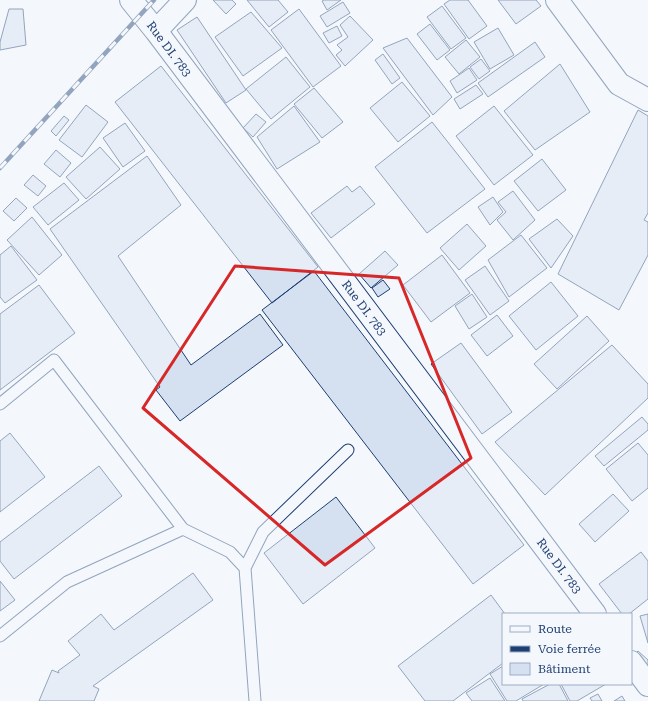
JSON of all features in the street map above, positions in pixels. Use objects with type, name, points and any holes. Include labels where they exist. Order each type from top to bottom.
[{"type":"street","points":[[156,31],[185,0]]},
{"type":"street","points":[[558,0],[619,84],[648,100]]},
{"type":"street","name":"Rue DI. 783","points":[[131,1],[156,31],[594,613]]},
{"type":"street","points":[[632,663],[648,685]]},
{"type":"lane","points":[[0,404],[54,360],[182,529],[230,552],[245,568]]},
{"type":"lane","points":[[255,701],[245,568],[263,532],[348,450]]},
{"type":"lane","points":[[0,636],[67,582],[182,529]]},
{"type":"highlighted area","points":[[235,266],[399,278],[471,458],[325,565],[143,408]]},
{"type":"building","points":[[213,0],[232,0],[236,4],[226,14]]},
{"type":"building","points":[[247,0],[278,0],[288,12],[269,27]]},
{"type":"building","points":[[341,0],[327,10],[322,1]]},
{"type":"building","points":[[450,0],[468,0],[487,26],[469,39],[444,4]]},
{"type":"building","points":[[498,0],[536,0],[541,6],[516,24]]},
{"type":"building","points":[[343,2],[350,13],[327,27],[320,16]]},
{"type":"building","points":[[442,6],[466,38],[451,49],[427,17]]},
{"type":"building","points":[[9,9],[23,9],[26,45],[0,50],[0,42]]},
{"type":"building","points":[[299,9],[341,66],[313,87],[271,30]]},
{"type":"building","points":[[251,12],[282,48],[243,76],[215,37]]},
{"type":"building","points":[[350,16],[373,40],[345,66],[336,55],[342,50],[337,45],[348,37],[340,25]]},
{"type":"building","points":[[197,17],[246,90],[226,103],[177,30]]},
{"type":"building","points":[[430,24],[450,50],[437,60],[417,34]]},
{"type":"building","points":[[337,26],[342,36],[329,43],[323,33]]},
{"type":"building","points":[[498,28],[514,55],[490,69],[474,42]]},
{"type":"building","points":[[407,38],[452,97],[433,115],[383,48]]},
{"type":"building","points":[[466,40],[480,57],[459,74],[445,57]]},
{"type":"building","points":[[535,42],[545,57],[488,97],[478,83]]},
{"type":"building","points":[[383,54],[400,78],[392,84],[375,60]]},
{"type":"building","points":[[286,57],[310,87],[271,119],[246,89]]},
{"type":"building","points":[[481,59],[490,71],[479,79],[470,67]]},
{"type":"building","points":[[560,64],[590,112],[535,150],[504,111]]},
{"type":"building","points":[[161,66],[318,267],[272,303],[115,102]]},
{"type":"building","points":[[469,68],[477,80],[457,93],[450,81]]},
{"type":"building","points":[[402,82],[430,116],[398,142],[370,108]]},
{"type":"building","points":[[476,85],[483,94],[460,109],[454,99]]},
{"type":"building","points":[[314,88],[343,122],[322,138],[294,104]]},
{"type":"building","points":[[86,105],[108,122],[82,157],[59,140]]},
{"type":"building","points":[[294,106],[320,142],[277,169],[257,137]]},
{"type":"building","points":[[494,106],[533,155],[494,185],[456,136]]},
{"type":"building","points":[[638,110],[648,116],[648,213],[644,220],[648,222],[648,255],[619,310],[558,274]]},
{"type":"building","points":[[256,114],[266,122],[253,137],[243,128]]},
{"type":"building","points":[[64,116],[69,120],[56,136],[51,131]]},
{"type":"building","points":[[432,122],[485,189],[427,233],[375,167]]},
{"type":"building","points":[[125,123],[145,151],[123,167],[103,138]]},
{"type":"building","points":[[100,147],[120,169],[86,199],[66,177]]},
{"type":"building","points":[[56,150],[71,163],[60,177],[44,164]]},
{"type":"building","points":[[147,156],[181,205],[118,256],[191,365],[260,314],[283,345],[180,421],[156,390],[160,387],[50,229]]},
{"type":"building","points":[[542,159],[566,190],[538,211],[514,181]]},
{"type":"building","points":[[33,175],[46,186],[38,196],[24,185]]},
{"type":"building","points":[[64,183],[79,200],[48,225],[33,207]]},
{"type":"building","points":[[347,186],[352,192],[360,186],[375,204],[331,238],[311,213]]},
{"type":"building","points":[[513,191],[535,220],[513,240],[497,220],[506,212],[498,202]]},
{"type":"building","points":[[493,197],[503,212],[490,225],[478,207]]},
{"type":"building","points":[[16,198],[27,208],[14,221],[3,211]]},
{"type":"building","points":[[32,217],[62,255],[39,275],[7,240]]},
{"type":"building","points":[[557,219],[573,236],[551,268],[529,239]]},
{"type":"building","points":[[467,224],[486,246],[459,270],[440,248]]},
{"type":"building","points":[[521,235],[547,268],[509,297],[488,260]]},
{"type":"building","points":[[11,246],[37,280],[5,303],[0,297],[0,255]]},
{"type":"building","points":[[385,251],[398,265],[371,288],[359,274]]},
{"type":"building","points":[[442,255],[470,293],[431,322],[403,285]]},
{"type":"building","points":[[485,266],[509,301],[490,315],[465,280]]},
{"type":"building","points":[[314,271],[524,545],[473,584],[262,310]]},
{"type":"building","points":[[383,280],[390,289],[378,297],[372,288]]},
{"type":"building","points":[[551,282],[578,316],[536,350],[509,316]]},
{"type":"building","points":[[39,285],[75,333],[0,390],[0,314]]},
{"type":"building","points":[[472,294],[487,317],[469,329],[455,306]]},
{"type":"building","points":[[497,315],[513,336],[487,356],[471,335]]},
{"type":"building","points":[[587,316],[609,341],[557,389],[534,364]]},
{"type":"building","points":[[461,343],[512,412],[482,434],[431,364]]},
{"type":"building","points":[[612,345],[648,384],[648,398],[545,495],[495,442]]},
{"type":"building","points":[[642,417],[648,424],[648,430],[604,466],[595,456]]},
{"type":"building","points":[[10,433],[45,477],[0,512],[0,441]]},
{"type":"building","points":[[638,443],[648,455],[648,488],[632,501],[606,469]]},
{"type":"building","points":[[99,466],[122,496],[14,579],[0,561],[0,542]]},
{"type":"building","points":[[613,494],[629,511],[595,542],[579,524]]},
{"type":"building","points":[[336,497],[375,548],[303,604],[264,553]]},
{"type":"building","points":[[641,552],[648,561],[648,599],[630,613],[621,613],[599,584]]},
{"type":"building","points":[[193,573],[213,600],[93,686],[99,689],[94,701],[39,701],[52,670],[59,673],[58,671],[80,655],[68,641],[101,614],[114,630]]},
{"type":"building","points":[[0,581],[15,600],[0,611]]},
{"type":"building","points":[[491,595],[504,613],[502,613],[502,664],[453,701],[425,701],[398,666]]},
{"type":"building","points":[[648,614],[648,643],[640,616]]},
{"type":"building","points":[[638,651],[648,660],[648,671],[632,659]]},
{"type":"building","points":[[502,667],[502,685],[542,685],[516,701],[507,701],[490,674]]},
{"type":"building","points":[[490,678],[505,701],[472,701],[466,693]]},
{"type":"building","points":[[548,685],[560,685],[568,701],[523,701],[522,699]]},
{"type":"building","points":[[562,685],[604,685],[577,701],[570,701]]},
{"type":"building","points":[[598,694],[602,701],[592,701],[590,698]]},
{"type":"building","points":[[622,696],[625,701],[614,701]]},
{"type":"railway","points":[[0,168],[154,0]]}]
